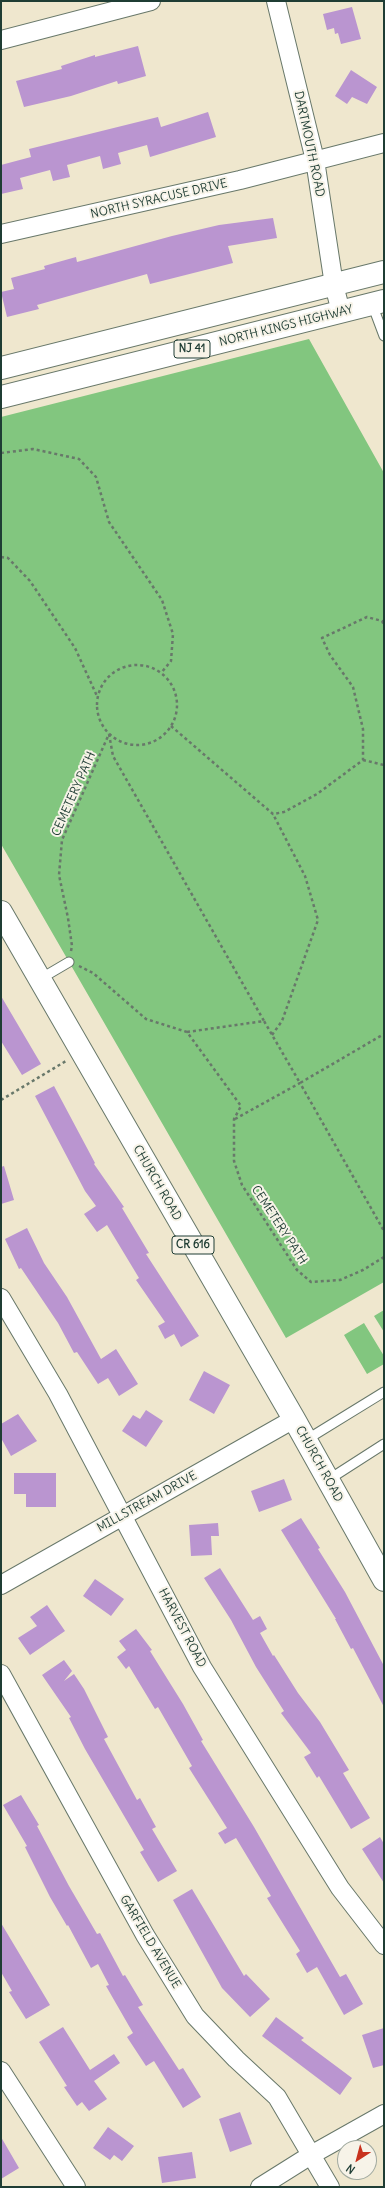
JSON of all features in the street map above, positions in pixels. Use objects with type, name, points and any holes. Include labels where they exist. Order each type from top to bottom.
[{"type":"main road","name":"NJ 41","points":[[1,368],[384,272]]},
{"type":"main road","name":"NORTH KINGS HIGHWAY","points":[[1,397],[378,303]]},
{"type":"main road","name":"CHURCH ROAD","points":[[1,912],[294,1419],[384,1580]]},
{"type":"street","points":[[1,40],[151,1]]},
{"type":"street","name":"DARTMOUTH ROAD","points":[[276,1],[315,160],[334,285],[341,312]]},
{"type":"street","name":"NORTH SYRACUSE DRIVE","points":[[1,234],[240,180],[315,160],[384,144]]},
{"type":"street","name":"HARVEST ROAD","points":[[1,1298],[58,1394],[124,1515],[202,1667],[340,1888],[384,1945]]},
{"type":"street","name":"MILLSTREAM DRIVE","points":[[1,1584],[294,1419]]},
{"type":"street","name":"GARFIELD AVENUE","points":[[1,1674],[145,1936],[195,2016],[236,2059],[277,2097],[330,2187]]},
{"type":"street","points":[[1,2071],[76,2187]]},
{"type":"street","points":[[260,2187],[311,2155],[384,2114]]},
{"type":"lane","points":[[378,303],[384,336]]},
{"type":"lane","points":[[40,979],[69,962]]},
{"type":"lane","points":[[306,1440],[384,1392]]},
{"type":"lane","points":[[328,1480],[384,1444]]},
{"type":"path","points":[[1,453],[33,449],[79,459],[96,477],[109,522],[162,600],[173,634],[171,661],[161,673]]},
{"type":"path","name":"CEMETERY PATH","points":[[1,557],[8,558],[30,581],[75,648],[98,697]]},
{"type":"path","points":[[362,760],[363,729],[353,687],[330,655],[322,638],[368,616],[382,621],[384,626]]},
{"type":"path","name":"CEMETERY PATH","points":[[109,734],[120,741],[133,745],[146,744],[158,740],[171,726],[178,707],[176,694],[170,682],[161,673],[149,666],[136,665],[123,667],[111,674],[102,684],[98,697],[99,717],[109,734],[113,756],[384,1231]]},
{"type":"path","points":[[171,726],[273,814],[305,876],[318,920],[282,1020],[272,1035]]},
{"type":"path","name":"CEMETERY PATH","points":[[69,962],[72,946],[59,875],[62,840],[109,734]]},
{"type":"path","points":[[273,814],[284,812],[317,794],[362,760],[384,765]]},
{"type":"path","points":[[380,764],[384,760]]},
{"type":"path","points":[[69,962],[93,973],[146,1019],[186,1032],[264,1021]]},
{"type":"path","name":"CEMETERY PATH","points":[[186,1032],[241,1106],[234,1119],[234,1161],[242,1185],[297,1270],[311,1282],[340,1280],[364,1270],[384,1257]]},
{"type":"path","points":[[234,1119],[300,1083],[384,1034]]},
{"type":"path","points":[[1,1100],[82,1052]]},
{"type":"green space","points":[[309,339],[384,473],[384,1282],[286,1338],[1,844],[1,417]]},
{"type":"green space","points":[[384,1310],[384,1332],[374,1316]]},
{"type":"green space","points":[[364,1323],[384,1356],[384,1364],[367,1374],[344,1335]]},
{"type":"building","points":[[352,7],[361,39],[341,44],[338,33],[335,34],[334,28],[327,30],[323,14]]},
{"type":"building","points":[[138,46],[146,76],[118,84],[117,81],[71,96],[24,107],[16,81],[62,69],[61,66],[95,55],[95,57]]},
{"type":"building","points":[[351,70],[377,87],[367,104],[352,97],[347,104],[335,96]]},
{"type":"building","points":[[208,112],[216,137],[150,157],[147,145],[118,153],[121,164],[103,169],[100,156],[67,165],[70,177],[53,181],[50,170],[20,178],[23,189],[1,194],[1,165],[31,157],[29,149],[158,117],[161,127]]},
{"type":"building","points":[[273,218],[277,238],[228,246],[233,263],[150,284],[147,274],[37,305],[39,309],[7,317],[1,292],[14,289],[11,278],[45,269],[44,266],[76,257],[77,262],[172,236],[219,225]]},
{"type":"building","points":[[1,996],[41,1064],[22,1075],[1,1041]]},
{"type":"building","points":[[54,1086],[95,1163],[94,1164],[124,1207],[122,1208],[149,1253],[146,1254],[199,1336],[181,1347],[174,1334],[165,1339],[158,1326],[165,1322],[136,1280],[139,1278],[107,1225],[97,1232],[84,1214],[96,1206],[85,1191],[35,1096]]},
{"type":"building","points":[[4,1166],[14,1200],[1,1204],[1,1167]]},
{"type":"building","points":[[27,1228],[44,1263],[67,1297],[101,1359],[116,1349],[138,1384],[119,1396],[108,1378],[98,1384],[77,1352],[74,1353],[58,1323],[21,1268],[19,1269],[5,1239]]},
{"type":"building","points":[[204,1371],[230,1385],[214,1414],[189,1400]]},
{"type":"building","points":[[146,1410],[163,1421],[146,1447],[122,1431],[133,1415],[140,1419]]},
{"type":"building","points":[[18,1414],[37,1441],[11,1456],[1,1438],[1,1424]]},
{"type":"building","points":[[14,1473],[56,1473],[56,1507],[26,1507],[26,1494],[14,1494]]},
{"type":"building","points":[[284,1479],[292,1500],[259,1512],[251,1491]]},
{"type":"building","points":[[301,1518],[320,1548],[318,1549],[345,1592],[384,1666],[384,1707],[353,1648],[351,1649],[336,1619],[281,1530]]},
{"type":"building","points":[[218,1523],[219,1536],[211,1536],[212,1555],[191,1556],[189,1525]]},
{"type":"building","points":[[220,1568],[253,1620],[260,1616],[267,1629],[260,1633],[273,1656],[274,1655],[298,1693],[320,1722],[349,1770],[343,1773],[370,1818],[351,1829],[319,1776],[317,1778],[304,1757],[311,1753],[281,1713],[284,1711],[256,1667],[231,1620],[204,1578]]},
{"type":"building","points":[[95,1579],[124,1599],[111,1616],[83,1596]]},
{"type":"building","points":[[47,1605],[65,1631],[30,1655],[18,1638],[37,1626],[30,1617]]},
{"type":"building","points":[[136,1629],[152,1650],[150,1651],[183,1704],[203,1740],[201,1741],[254,1827],[340,1977],[346,1974],[363,2004],[344,2015],[317,1967],[307,1973],[296,1954],[300,1951],[267,1898],[271,1896],[236,1838],[225,1844],[218,1833],[227,1828],[189,1768],[192,1766],[158,1707],[155,1709],[129,1666],[126,1669],[117,1657],[126,1650],[119,1641]]},
{"type":"building","points":[[64,1660],[72,1671],[64,1681],[74,1674],[84,1689],[108,1737],[104,1739],[137,1800],[140,1798],[156,1827],[152,1829],[177,1871],[158,1882],[140,1852],[144,1850],[85,1749],[69,1718],[71,1717],[42,1675]]},
{"type":"building","points":[[21,1795],[39,1825],[37,1826],[69,1886],[97,1934],[100,1933],[123,1976],[125,1975],[143,2005],[138,2007],[179,2070],[183,2068],[201,2097],[183,2108],[154,2061],[146,2066],[127,2037],[133,2033],[106,1986],[109,1985],[98,1964],[91,1968],[68,1925],[67,1926],[50,1897],[25,1847],[27,1846],[3,1805]]},
{"type":"building","points":[[380,1837],[384,1844],[384,1883],[362,1849]]},
{"type":"building","points":[[192,1889],[244,1976],[246,1974],[270,1999],[250,2017],[222,1988],[173,1900]]},
{"type":"building","points":[[1,1923],[50,2005],[26,2019],[9,1992],[12,1991],[1,1972]]},
{"type":"building","points":[[276,2017],[304,2038],[301,2040],[352,2078],[340,2095],[262,2036]]},
{"type":"building","points":[[63,2027],[90,2070],[114,2054],[120,2063],[94,2081],[107,2099],[89,2111],[82,2102],[77,2106],[64,2087],[67,2086],[39,2042]]},
{"type":"building","points":[[384,2028],[384,2065],[373,2068],[362,2035]]},
{"type":"building","points":[[240,2112],[252,2144],[230,2152],[219,2119]]},
{"type":"building","points":[[108,2127],[134,2146],[122,2161],[114,2155],[110,2160],[93,2148]]},
{"type":"building","points":[[1,2137],[19,2168],[1,2179]]},
{"type":"building","points":[[192,2152],[196,2178],[162,2183],[158,2157]]}]
